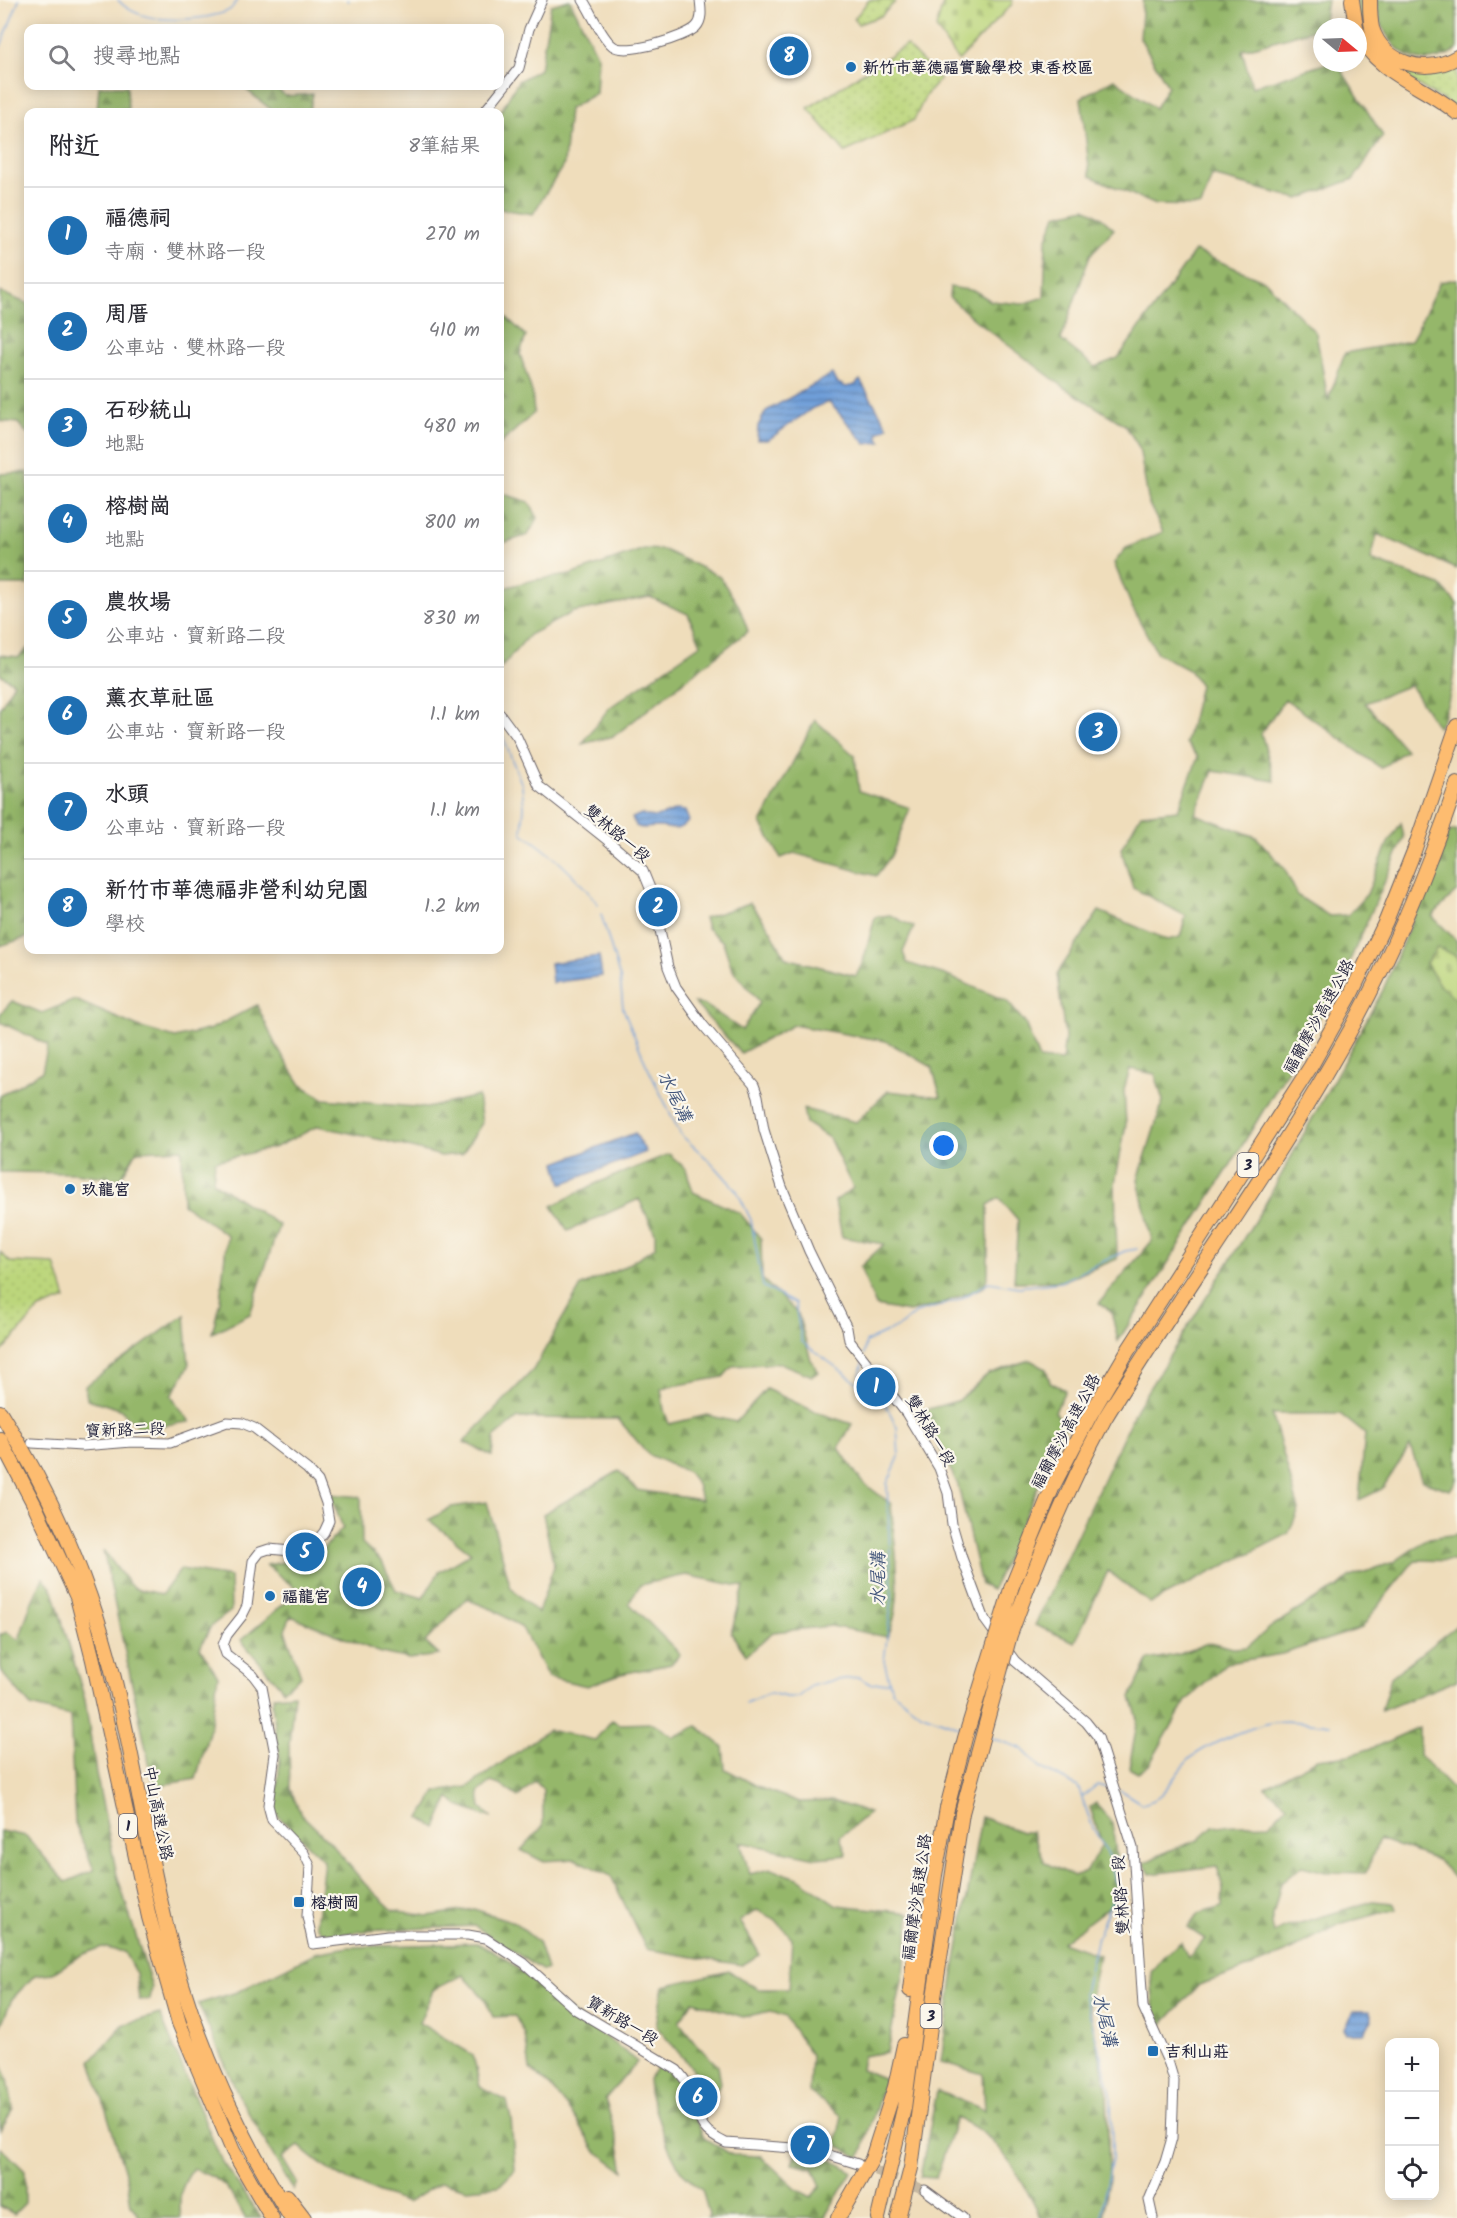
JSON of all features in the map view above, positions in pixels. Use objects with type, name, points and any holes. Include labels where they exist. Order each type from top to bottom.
[{"type":"highway","points":[[1352,0],[1354,18]]},
{"type":"highway","points":[[1367,0],[1372,27],[1380,43],[1394,57],[1407,64],[1421,67],[1435,66],[1457,57]]},
{"type":"highway","points":[[1367,48],[1390,70],[1457,113]]},
{"type":"highway","name":"福爾摩沙高速公路","points":[[878,2218],[904,2108],[935,1875],[947,1808],[965,1738],[1011,1589],[1053,1486],[1095,1407],[1127,1352],[1311,1066],[1350,996],[1386,921],[1414,852],[1457,726]]},
{"type":"highway","name":"福爾摩沙高速公路","points":[[898,2218],[911,2168],[962,1813],[1010,1635],[1027,1589],[1058,1510],[1106,1418],[1185,1291],[1308,1102],[1346,1038],[1400,929],[1442,828],[1457,784]]},
{"type":"highway","name":"中山高速公路","points":[[0,1412],[29,1461],[63,1528],[88,1593],[113,1671],[126,1725],[155,1882],[182,1984],[210,2063],[255,2157],[291,2218]]},
{"type":"highway","name":"中山高速公路","points":[[0,1439],[40,1515],[77,1597],[112,1745],[146,1906],[165,1978],[183,2033],[233,2151],[272,2218]]},
{"type":"highway","points":[[838,2218],[872,2159],[895,2087],[904,2047],[914,1958],[935,1875]]},
{"type":"highway","points":[[255,2157],[280,2185],[304,2218]]},
{"type":"street","points":[[504,87],[519,68],[529,29],[542,0]]},
{"type":"street","points":[[583,0],[612,46],[620,50],[665,41],[696,28],[700,20],[700,0]]},
{"type":"street","points":[[487,108],[502,90]]},
{"type":"street","name":"雙林路一段","points":[[504,719],[517,737],[539,786],[643,871],[652,893],[668,967],[676,987],[754,1085],[764,1130],[782,1187],[805,1242],[847,1328],[849,1340],[878,1374],[912,1423],[939,1468],[948,1493],[952,1524],[962,1558],[985,1620],[1015,1661],[1086,1722],[1098,1737],[1133,1848],[1143,2007],[1169,2064],[1174,2081],[1172,2138],[1149,2200],[1153,2218]]},
{"type":"street","name":"寶新路二段","points":[[32,1443],[82,1446],[132,1442],[170,1443],[227,1422],[242,1423],[254,1428],[307,1469],[318,1481],[326,1503],[329,1521],[324,1532],[303,1548],[291,1551],[260,1552],[253,1561],[247,1606],[227,1635],[224,1645],[226,1654],[253,1675],[262,1687],[275,1754],[268,1805],[272,1820],[304,1852],[310,1866],[306,1916],[313,1944]]},
{"type":"street","name":"寶新路一段","points":[[313,1944],[388,1935],[468,1935],[485,1938],[524,1963],[576,2010],[677,2070],[687,2083],[699,2121],[717,2139],[726,2143],[793,2148],[823,2153],[858,2164]]},
{"type":"street","points":[[925,2190],[963,2218]]},
{"type":"green space","points":[[570,0],[598,57],[596,93],[569,109],[564,164],[533,214],[504,210],[503,108],[518,81],[540,69],[551,5]]},
{"type":"green space","points":[[869,0],[894,0],[895,2],[881,16],[858,24],[854,19]]},
{"type":"green space","points":[[944,0],[1012,0],[1012,4],[958,61],[936,28]]},
{"type":"green space","points":[[1143,0],[1327,0],[1324,18],[1313,18],[1313,30],[1242,50],[1252,87],[1313,67],[1313,72],[1343,72],[1383,136],[1354,179],[1299,199],[1212,176],[1201,206],[1156,205],[1090,176],[1081,98],[1114,79],[1155,108],[1168,86],[1140,38]]},
{"type":"green space","points":[[1356,0],[1360,0],[1364,18],[1359,18]]},
{"type":"green space","points":[[1377,0],[1457,0],[1457,50],[1432,60],[1408,56],[1394,44],[1383,27],[1377,9]]},
{"type":"green space","points":[[1367,27],[1379,48],[1438,71],[1457,64],[1457,109],[1401,73],[1376,51],[1367,38]]},
{"type":"green space","points":[[906,45],[940,79],[926,95],[914,120],[845,152],[808,108]]},
{"type":"green space","points":[[99,90],[127,90],[128,108],[97,108]]},
{"type":"green space","points":[[247,90],[278,90],[285,96],[313,94],[310,108],[269,108]]},
{"type":"green space","points":[[1085,208],[1098,215],[1114,229],[1090,255],[1061,340],[1095,367],[1118,358],[1195,251],[1265,281],[1316,333],[1328,400],[1345,353],[1411,341],[1440,282],[1457,279],[1457,569],[1377,534],[1371,560],[1440,585],[1457,604],[1455,668],[1449,699],[1438,728],[1410,685],[1365,703],[1406,750],[1381,768],[1285,699],[1261,733],[1275,781],[1213,771],[1195,814],[1256,837],[1284,868],[1298,896],[1329,916],[1348,915],[1367,894],[1388,843],[1401,823],[1404,838],[1340,983],[1228,1169],[1118,1341],[1111,1311],[1099,1303],[1152,1241],[1138,1180],[1163,1101],[1155,1074],[1130,1069],[1124,1089],[1126,1124],[1115,1183],[1117,1259],[1063,1281],[1014,1282],[1018,1220],[999,1198],[988,1205],[988,1274],[984,1287],[935,1306],[909,1312],[876,1306],[860,1267],[884,1244],[842,1237],[835,1201],[853,1188],[829,1138],[806,1123],[803,1109],[856,1122],[888,1091],[941,1097],[932,1067],[886,1041],[793,1025],[741,1053],[694,1003],[705,1005],[742,1030],[760,1002],[732,969],[723,942],[707,928],[704,918],[750,903],[768,926],[786,958],[856,976],[863,962],[875,917],[890,915],[914,927],[903,952],[907,963],[945,975],[1007,1001],[1025,1023],[1039,1059],[1062,1061],[1065,1037],[1057,974],[1099,911],[1168,940],[1180,937],[1186,916],[1133,888],[1121,849],[1141,814],[1178,810],[1198,757],[1186,743],[1200,685],[1189,670],[1157,653],[1132,607],[1114,563],[1126,548],[1163,532],[1149,504],[1139,447],[1125,425],[1065,388],[975,320],[949,297],[950,287],[975,291],[991,301],[1022,304],[1044,297],[1046,241],[1056,215]]},
{"type":"green space","points":[[0,292],[24,302],[24,430],[18,423],[0,421]]},
{"type":"green space","points":[[504,308],[505,316],[526,336],[520,354],[532,392],[534,413],[504,440]]},
{"type":"green space","points":[[24,472],[24,585],[0,585],[0,474]]},
{"type":"green space","points":[[504,494],[529,502],[538,518],[528,535],[504,543]]},
{"type":"green space","points":[[644,549],[664,550],[719,576],[739,606],[748,631],[614,736],[582,744],[609,708],[701,644],[688,614],[650,597],[573,612],[529,635],[504,664],[504,588],[534,580],[570,575]]},
{"type":"green space","points":[[24,652],[24,938],[0,946],[0,708],[14,683],[0,674],[0,655],[19,657]]},
{"type":"green space","points":[[815,720],[855,756],[859,791],[910,808],[891,856],[876,876],[794,853],[781,858],[761,823]]},
{"type":"green space","points":[[1457,830],[1457,891],[1432,916],[1457,941],[1457,1480],[1450,1490],[1422,1481],[1410,1446],[1382,1489],[1359,1500],[1365,1434],[1340,1414],[1272,1414],[1299,1510],[1288,1534],[1150,1603],[1108,1571],[1075,1642],[1035,1625],[1136,1409],[1264,1206],[1383,990],[1449,832]]},
{"type":"green space","points":[[1437,948],[1457,956],[1457,999],[1440,986],[1426,963]]},
{"type":"green space","points":[[75,1000],[138,1027],[175,1038],[211,1029],[257,1005],[276,1046],[301,1085],[324,1099],[427,1108],[478,1096],[482,1123],[462,1154],[441,1156],[318,1126],[276,1147],[215,1161],[213,1182],[279,1225],[250,1314],[212,1333],[220,1301],[227,1235],[183,1204],[182,1149],[137,1151],[120,1179],[74,1173],[0,1172],[0,1096],[42,1071],[48,1045],[0,1022],[0,1014],[12,1001],[42,1013]]},
{"type":"green space","points":[[669,1154],[686,1169],[693,1192],[740,1213],[761,1239],[762,1279],[798,1314],[811,1360],[819,1372],[812,1376],[780,1363],[733,1366],[723,1377],[661,1388],[664,1410],[669,1424],[707,1415],[736,1422],[766,1389],[816,1412],[852,1424],[839,1448],[861,1481],[891,1504],[897,1590],[893,1623],[887,1637],[831,1626],[773,1632],[746,1655],[731,1633],[744,1587],[686,1575],[640,1585],[629,1603],[680,1654],[671,1664],[621,1674],[587,1686],[548,1677],[522,1628],[494,1610],[466,1599],[425,1642],[439,1655],[409,1659],[381,1653],[291,1616],[285,1630],[301,1676],[283,1690],[241,1640],[286,1602],[295,1588],[266,1565],[315,1557],[343,1528],[330,1494],[361,1497],[362,1543],[382,1562],[396,1590],[423,1598],[439,1572],[471,1553],[429,1520],[451,1507],[487,1502],[511,1588],[538,1613],[554,1566],[543,1514],[619,1471],[637,1490],[701,1500],[697,1484],[688,1472],[649,1455],[618,1419],[518,1418],[494,1438],[492,1456],[464,1442],[533,1370],[581,1286],[622,1268],[655,1247],[655,1233],[639,1199],[568,1231],[552,1206],[597,1183]]},
{"type":"green space","points":[[0,1252],[10,1262],[55,1264],[66,1299],[39,1309],[0,1354]]},
{"type":"green space","points":[[185,1315],[189,1366],[171,1396],[190,1422],[139,1428],[120,1409],[87,1399],[85,1386]]},
{"type":"green space","points":[[1030,1360],[1046,1369],[1050,1382],[1065,1390],[1055,1412],[1065,1426],[992,1590],[981,1585],[958,1485],[921,1411],[957,1401],[988,1374]]},
{"type":"green space","points":[[1457,1534],[1457,1561],[1415,1560],[1362,1628],[1282,1654],[1227,1663],[1186,1701],[1149,1765],[1138,1773],[1129,1768],[1138,1719],[1131,1697],[1148,1660],[1180,1654],[1210,1642],[1233,1648],[1247,1647],[1272,1626],[1337,1588],[1350,1577],[1394,1562],[1429,1538]]},
{"type":"green space","points":[[103,1550],[129,1584],[136,1589],[162,1594],[181,1569],[230,1577],[231,1611],[211,1626],[200,1648],[218,1676],[210,1728],[196,1779],[154,1786]]},
{"type":"green space","points":[[43,1578],[53,1590],[85,1700],[96,1773],[117,1875],[152,1987],[150,2000],[139,2000],[136,1974],[124,1952],[102,1947],[79,1956],[53,1973],[35,1975],[12,1999],[0,2027],[0,1831],[26,1836],[66,1882],[94,1870],[75,1823],[70,1716],[31,1706],[1,1672],[0,1635],[7,1632],[19,1640],[30,1606]]},
{"type":"green space","points":[[1457,1625],[1457,1680],[1381,1711],[1391,1677]]},
{"type":"green space","points":[[294,1694],[289,1744],[290,1789],[301,1814],[330,1842],[365,1884],[393,1910],[428,1916],[474,1909],[514,1922],[538,1942],[547,1969],[543,1971],[475,1926],[362,1931],[327,1936],[316,1925],[324,1861],[275,1813],[280,1760],[272,1704],[274,1696]]},
{"type":"green space","points":[[612,1720],[619,1724],[653,1723],[674,1737],[697,1726],[723,1747],[725,1769],[763,1789],[799,1802],[832,1801],[869,1813],[840,1837],[847,1855],[816,1858],[740,1842],[750,1874],[771,1869],[798,1878],[837,1905],[910,1913],[904,1972],[887,2052],[863,2056],[861,2069],[885,2079],[860,2158],[836,2144],[842,2116],[809,2092],[811,2055],[785,2017],[770,2011],[743,2017],[693,2001],[679,2022],[718,2066],[721,2083],[706,2107],[696,2073],[656,2026],[663,1986],[729,1971],[758,1989],[789,1989],[792,1938],[775,1919],[757,1910],[740,1921],[760,1955],[742,1965],[646,1949],[611,1876],[576,1859],[542,1861],[521,1850],[543,1826],[543,1790],[535,1781],[518,1797],[502,1786],[491,1782],[479,1792],[481,1807],[492,1818],[458,1806],[449,1798],[436,1828],[420,1818],[436,1792],[468,1787],[548,1730],[595,1740]]},
{"type":"green space","points":[[1419,1727],[1419,1755],[1451,1788],[1457,1789],[1457,1881],[1437,1860],[1379,1839],[1366,1873],[1325,1872],[1302,1866],[1281,1883],[1271,1923],[1273,1933],[1373,1901],[1393,1903],[1397,1909],[1339,1924],[1285,1953],[1199,1985],[1161,2026],[1154,2011],[1151,1972],[1163,1957],[1181,1942],[1188,1958],[1205,1939],[1188,1928],[1198,1914],[1222,1907],[1223,1888],[1217,1866],[1150,1874],[1144,1863],[1198,1840],[1213,1826],[1269,1824],[1287,1805],[1265,1787],[1317,1759],[1350,1755],[1375,1747]]},
{"type":"green space","points":[[1096,1803],[1112,1823],[1117,1862],[1114,1903],[1062,1942],[1099,1955],[1089,2005],[1107,2091],[1109,2178],[1103,2218],[1041,2218],[1017,2173],[997,2146],[971,2125],[956,2118],[936,2178],[920,2177],[937,2091],[985,2110],[983,2074],[941,2062],[981,1817],[1022,1832],[1032,1832],[1045,1863],[1074,1876],[1087,1871],[1102,1844],[1090,1807]]},
{"type":"green space","points":[[477,1943],[503,1957],[637,2062],[605,2099],[624,2171],[595,2150],[576,2119],[551,2087],[530,2069],[525,2035],[515,2016],[493,2017],[484,1998],[463,1975],[433,1990],[419,2023],[473,2055],[480,2087],[507,2101],[511,2119],[515,2170],[499,2186],[467,2189],[441,2182],[407,2203],[337,2174],[299,2146],[282,2158],[297,2183],[293,2190],[240,2098],[198,2004],[237,1992],[315,1953],[349,1947]]},
{"type":"green space","points":[[160,2014],[222,2162],[261,2218],[245,2218],[235,2200],[220,2182],[193,2169],[181,2192],[181,2218],[140,2218],[131,2205],[127,2179],[91,2061],[123,2025]]},
{"type":"green space","points":[[0,2061],[8,2079],[13,2109],[0,2130]]},
{"type":"green space","points":[[659,2065],[676,2076],[704,2138],[732,2155],[761,2156],[796,2189],[811,2197],[821,2186],[813,2168],[792,2164],[796,2152],[833,2161],[852,2172],[824,2218],[706,2218],[709,2214],[702,2190],[680,2170],[667,2144],[649,2092],[648,2079]]},
{"type":"green space","points":[[0,2148],[25,2171],[25,2203],[14,2214],[0,2206]]},
{"type":"water","points":[[832,374],[836,382],[846,387],[855,385],[860,380],[888,427],[878,432],[878,437],[882,442],[866,444],[829,402],[813,408],[768,440],[757,440],[758,426],[766,411]]},
{"type":"water","points":[[676,810],[685,811],[689,821],[677,829],[641,828],[636,826],[632,818],[641,814],[650,817],[659,816]]},
{"type":"water","points":[[599,956],[602,976],[552,983],[550,963]]},
{"type":"water","points":[[635,1133],[646,1152],[562,1184],[556,1163]]},
{"type":"water","points":[[1353,2011],[1370,2011],[1372,2020],[1364,2033],[1347,2033],[1344,2028]]},
{"type":"waterway","points":[[0,48],[19,0]]},
{"type":"waterway","points":[[118,0],[136,13],[159,19],[195,18],[220,14],[232,8],[237,0]]},
{"type":"waterway","name":"水尾溝","points":[[504,740],[522,785],[524,807],[522,833],[563,866],[598,904]]},
{"type":"waterway","name":"水尾溝","points":[[601,914],[620,978],[623,1008],[646,1064],[681,1135],[713,1164],[737,1191],[751,1220],[763,1286],[795,1304],[802,1342],[885,1403],[897,1427],[899,1457],[887,1484],[892,1599],[884,1661],[892,1691],[920,1713],[962,1728]]},
{"type":"waterway","points":[[864,1354],[866,1342],[900,1326],[916,1313],[959,1300],[989,1282],[1019,1287],[1060,1282],[1125,1251],[1137,1249]]},
{"type":"waterway","points":[[859,1383],[862,1364]]},
{"type":"waterway","points":[[746,1703],[770,1693],[798,1697],[811,1686],[830,1681],[858,1677],[870,1684],[889,1682]]},
{"type":"waterway","points":[[1120,1790],[1142,1804],[1151,1801],[1164,1791],[1185,1764],[1198,1753],[1255,1727],[1281,1721],[1330,1725]]},
{"type":"waterway","name":"水尾溝","points":[[989,1737],[1021,1748],[1041,1768],[1078,1787],[1093,1828],[1110,1858],[1117,1888],[1097,1937],[1084,1993],[1111,2093],[1112,2157],[1101,2218]]},
{"type":"waterway","points":[[1083,1796],[1097,1785],[1108,1788]]},
{"type":"tunnel","points":[[863,2166],[925,2190]]},
{"type":"place","name":"新竹市華德福非營利幼兒園","points":[[789,56]]},
{"type":"place","name":"新竹市華德福實驗學校 東香校區","points":[[851,67]]},
{"type":"place","name":"石砂統山","points":[[1098,732]]},
{"type":"place","name":"周厝","points":[[658,907]]},
{"type":"place","name":"玖龍宮","points":[[70,1189]]},
{"type":"place","name":"福德祠","points":[[876,1387]]},
{"type":"place","name":"農牧場","points":[[305,1552]]},
{"type":"place","name":"榕樹崗","points":[[362,1587]]},
{"type":"place","name":"福龍宮","points":[[270,1596]]},
{"type":"place","name":"榕樹岡","points":[[299,1902]]},
{"type":"place","name":"吉利山莊","points":[[1153,2051]]},
{"type":"place","name":"薰衣草社區","points":[[698,2097]]},
{"type":"place","name":"水頭","points":[[810,2145]]}]
